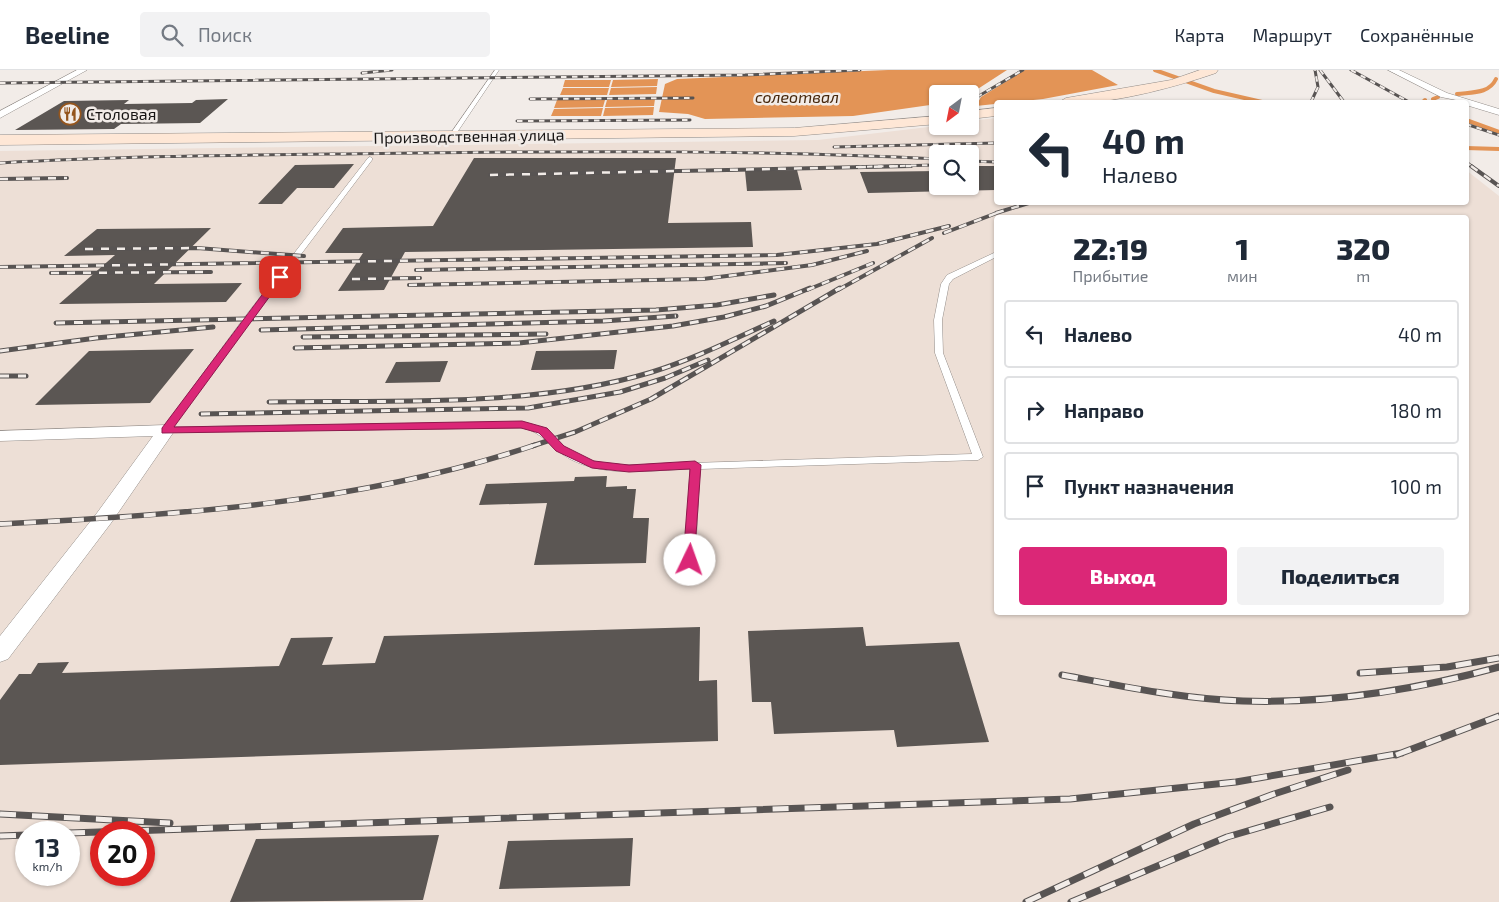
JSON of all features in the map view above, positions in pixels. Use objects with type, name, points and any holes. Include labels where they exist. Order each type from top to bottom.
[{"type":"main road","points":[[1077,100],[1174,83],[1212,70]]},
{"type":"main road","points":[[979,115],[994,112]]},
{"type":"main road","name":"Производственная улица","points":[[0,140],[794,132],[875,127],[929,121]]},
{"type":"street","points":[[0,115],[83,70]]},
{"type":"street","points":[[1392,70],[1444,95],[1460,100]]},
{"type":"street","points":[[1469,103],[1499,112]]},
{"type":"street","points":[[0,436],[166,430]]},
{"type":"street","points":[[0,653],[9,631],[104,518],[166,430]]},
{"type":"lane","points":[[452,136],[497,70]]},
{"type":"lane","points":[[166,430],[370,159]]},
{"type":"lane","points":[[166,430],[522,425],[543,431],[560,448],[592,464],[629,468],[978,457],[939,353],[938,320],[945,284],[950,277],[994,255]]},
{"type":"lane","points":[[690,560],[695,465]]},
{"type":"shaded area","points":[[994,118],[994,205],[1469,205],[1469,172],[1499,196],[1499,902],[0,902],[0,151],[818,140],[929,127],[929,135],[979,135],[979,120]]},
{"type":"water","name":"солеотвал","points":[[888,70],[1007,70],[979,88],[979,85],[929,85],[929,105],[853,116],[705,119],[688,114],[659,112],[665,84],[677,79]]},
{"type":"water","points":[[1025,70],[1092,70],[1118,85],[1043,99],[994,100],[994,104],[979,106],[981,97]]},
{"type":"water","points":[[658,79],[657,86],[611,87],[613,80]]},
{"type":"water","points":[[565,80],[611,80],[609,87],[563,87]]},
{"type":"water","points":[[657,87],[656,94],[609,95],[611,88]]},
{"type":"water","points":[[563,88],[609,88],[607,95],[560,95]]},
{"type":"water","points":[[655,99],[654,106],[605,107],[607,100]]},
{"type":"water","points":[[557,100],[605,100],[603,107],[554,108]]},
{"type":"water","points":[[654,107],[653,115],[603,116],[605,108]]},
{"type":"water","points":[[603,108],[601,116],[551,116],[554,109]]},
{"type":"building","points":[[228,99],[200,123],[121,124],[114,129],[15,130],[64,101],[129,100],[124,104],[192,103],[196,100]]},
{"type":"building","points":[[474,158],[676,158],[668,223],[751,222],[753,247],[405,252],[384,290],[338,291],[363,253],[325,253],[343,228],[433,226]]},
{"type":"building","points":[[354,164],[334,188],[297,188],[282,204],[258,204],[295,165]]},
{"type":"building","points":[[979,166],[994,166],[994,190],[979,190]]},
{"type":"building","points":[[797,170],[802,190],[747,191],[745,171]]},
{"type":"building","points":[[929,171],[929,192],[868,193],[860,172]]},
{"type":"building","points":[[211,228],[154,284],[242,283],[226,302],[59,304],[115,255],[64,256],[97,229]]},
{"type":"building","points":[[194,349],[150,403],[35,405],[89,351]]},
{"type":"building","points":[[617,350],[614,369],[531,370],[536,351]]},
{"type":"building","points":[[448,361],[440,382],[385,383],[396,362]]},
{"type":"building","points":[[607,476],[606,487],[627,486],[627,489],[636,489],[633,518],[649,518],[646,563],[534,565],[547,503],[479,505],[486,484],[574,481],[575,477]]},
{"type":"building","points":[[700,627],[699,681],[717,680],[718,741],[0,765],[0,700],[19,674],[31,674],[38,663],[69,662],[62,673],[279,666],[291,638],[333,637],[322,665],[375,663],[384,636]]},
{"type":"building","points":[[863,627],[866,646],[959,642],[989,742],[897,747],[894,730],[774,734],[771,702],[752,702],[748,631]]},
{"type":"building","points":[[439,835],[423,900],[230,902],[256,839]]},
{"type":"building","points":[[633,838],[630,886],[499,889],[508,841]]},
{"type":"waterway","points":[[1155,70],[1214,91],[1253,100]]},
{"type":"waterway","points":[[1457,94],[1485,90],[1496,79]]},
{"type":"waterway","points":[[1433,99],[1438,97]]},
{"type":"waterway","points":[[1469,121],[1499,132]]},
{"type":"waterway","points":[[1469,148],[1499,149]]},
{"type":"railway","points":[[362,73],[392,70]]},
{"type":"railway","points":[[0,83],[745,75],[860,70]]},
{"type":"railway","points":[[979,96],[1023,70]]},
{"type":"railway","points":[[1312,100],[1318,87],[1315,70]]},
{"type":"railway","points":[[1320,70],[1342,100]]},
{"type":"railway","points":[[1351,70],[1405,100]]},
{"type":"railway","points":[[530,99],[693,98]]},
{"type":"railway","points":[[517,121],[690,120]]},
{"type":"railway","points":[[1469,125],[1499,135]]},
{"type":"railway","points":[[834,147],[994,143]]},
{"type":"railway","points":[[0,163],[104,158],[546,152],[742,153],[929,159]]},
{"type":"railway","points":[[979,161],[994,162]]},
{"type":"railway","points":[[1469,164],[1473,167]]},
{"type":"railway","points":[[856,167],[929,165]]},
{"type":"railway","points":[[490,175],[911,166]]},
{"type":"railway","points":[[1471,166],[1499,186]]},
{"type":"railway","points":[[0,179],[67,178]]},
{"type":"railway","points":[[1000,212],[1022,205]]},
{"type":"railway","points":[[944,233],[1000,212]]},
{"type":"railway","points":[[0,267],[777,255],[877,244],[949,226]]},
{"type":"railway","points":[[838,290],[932,238]]},
{"type":"railway","points":[[85,249],[197,248],[304,256]]},
{"type":"railway","points":[[409,285],[703,279],[812,265],[867,251]]},
{"type":"railway","points":[[416,270],[786,263]]},
{"type":"railway","points":[[807,290],[873,263]]},
{"type":"railway","points":[[51,273],[211,272]]},
{"type":"railway","points":[[352,279],[420,278]]},
{"type":"railway","points":[[295,348],[519,343],[673,326],[724,317],[766,306],[810,288]]},
{"type":"railway","points":[[532,446],[575,432],[651,399],[840,288]]},
{"type":"railway","points":[[56,323],[656,310],[717,305],[774,295]]},
{"type":"railway","points":[[261,330],[603,321],[676,316]]},
{"type":"railway","points":[[269,402],[462,400],[559,392],[606,384],[668,367],[774,321]]},
{"type":"railway","points":[[0,351],[96,338],[213,327]]},
{"type":"railway","points":[[303,337],[546,334]]},
{"type":"railway","points":[[201,414],[528,408],[620,392],[665,378],[708,360]]},
{"type":"railway","points":[[0,376],[26,376]]},
{"type":"railway","points":[[0,524],[136,516],[271,503],[404,481],[470,465],[535,445]]},
{"type":"railway","points":[[1360,673],[1447,667],[1499,658]]},
{"type":"railway","points":[[1062,675],[1197,698],[1276,701],[1340,698],[1372,694],[1404,689],[1499,667]]},
{"type":"railway","points":[[1401,753],[1499,716]]},
{"type":"railway","points":[[80,833],[1070,799],[1236,782],[1401,753]]},
{"type":"railway","points":[[1396,755],[1401,753]]},
{"type":"railway","points":[[1026,902],[1194,824],[1274,794],[1348,770]]},
{"type":"railway","points":[[1071,902],[1227,837],[1330,807]]},
{"type":"railway","points":[[0,814],[170,823]]},
{"type":"railway","points":[[0,836],[15,835]]},
{"type":"place","name":"Cтоловая","points":[[70,114]]},
{"type":"route","points":[[280,277],[166,430],[522,425],[535,427],[543,431],[570,455],[592,464],[629,468],[695,465],[690,560]]}]
